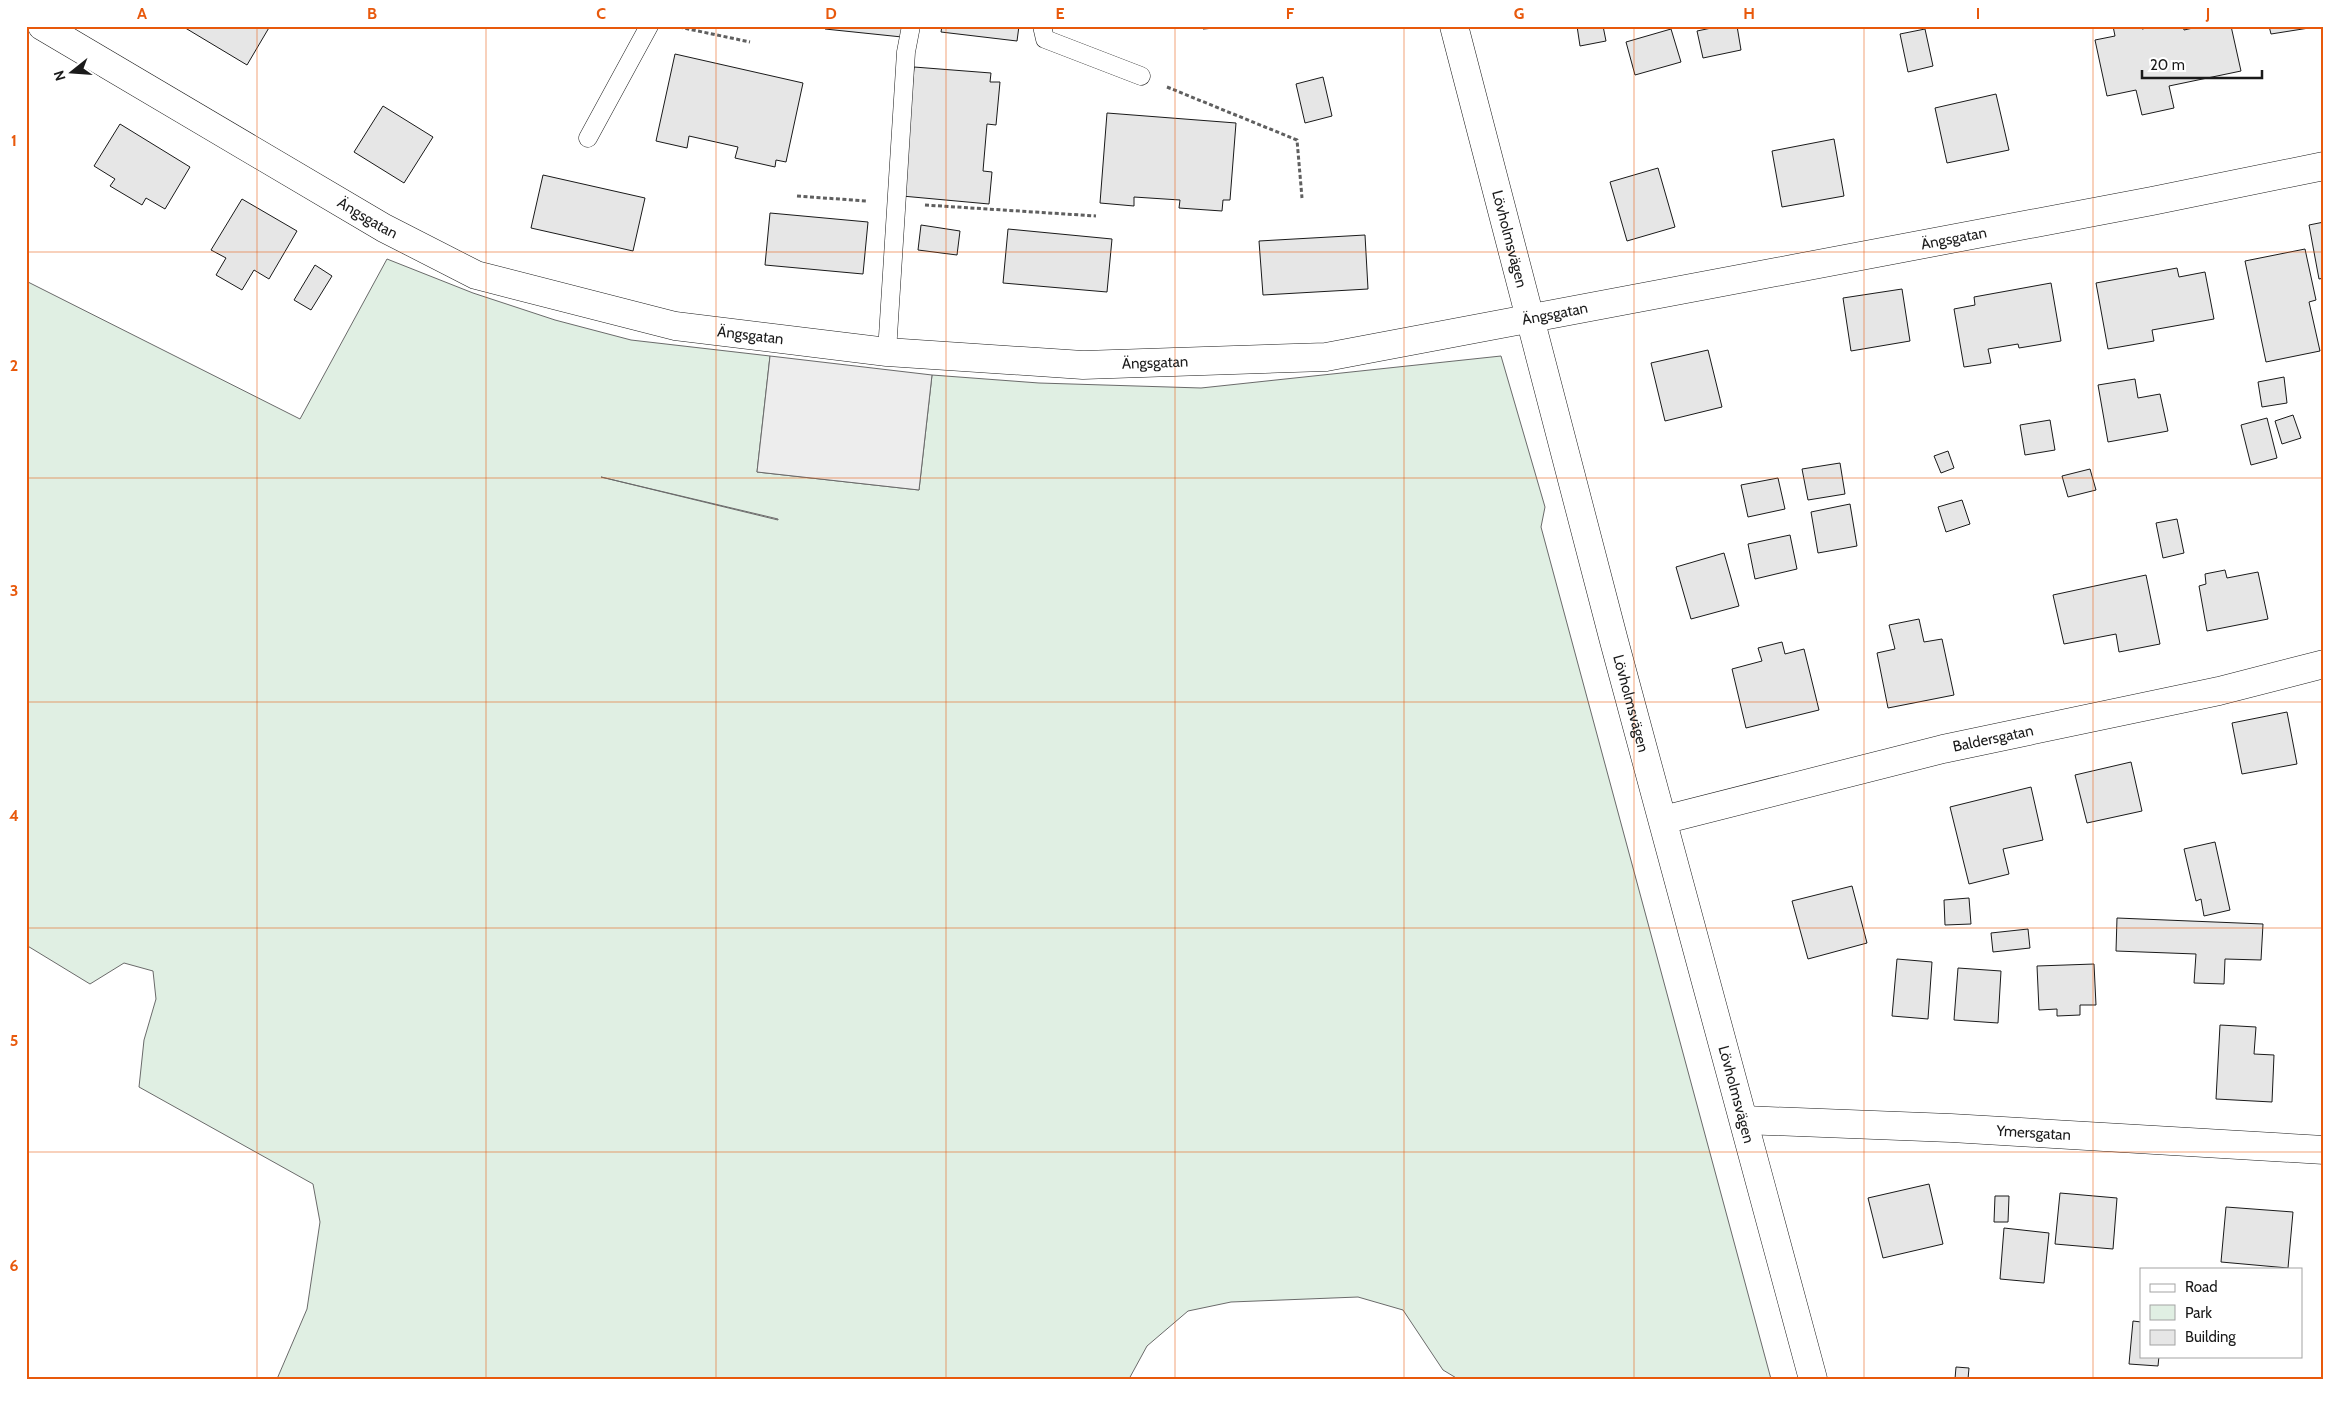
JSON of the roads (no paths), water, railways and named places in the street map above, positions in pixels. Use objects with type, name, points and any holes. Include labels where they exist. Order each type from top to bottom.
[{"type":"street","name":"Ängsgatan","points":[[42,26],[384,228],[476,275],[675,326],[887,352],[1083,365],[1326,357],[2152,202],[2324,166]]},
{"type":"street","name":"Lövholmsvägen","points":[[1454,26],[1663,820],[1813,1379]]},
{"type":"street","name":"Baldersgatan","points":[[1663,820],[1943,749],[2219,691],[2324,664]]},
{"type":"street","name":"Ymersgatan","points":[[1744,1120],[1951,1128],[2324,1150]]},
{"type":"lane","points":[[588,138],[649,26]]},
{"type":"lane","points":[[887,352],[906,52],[911,26]]},
{"type":"lane","points":[[1042,26],[1045,40],[1141,76]]}]
